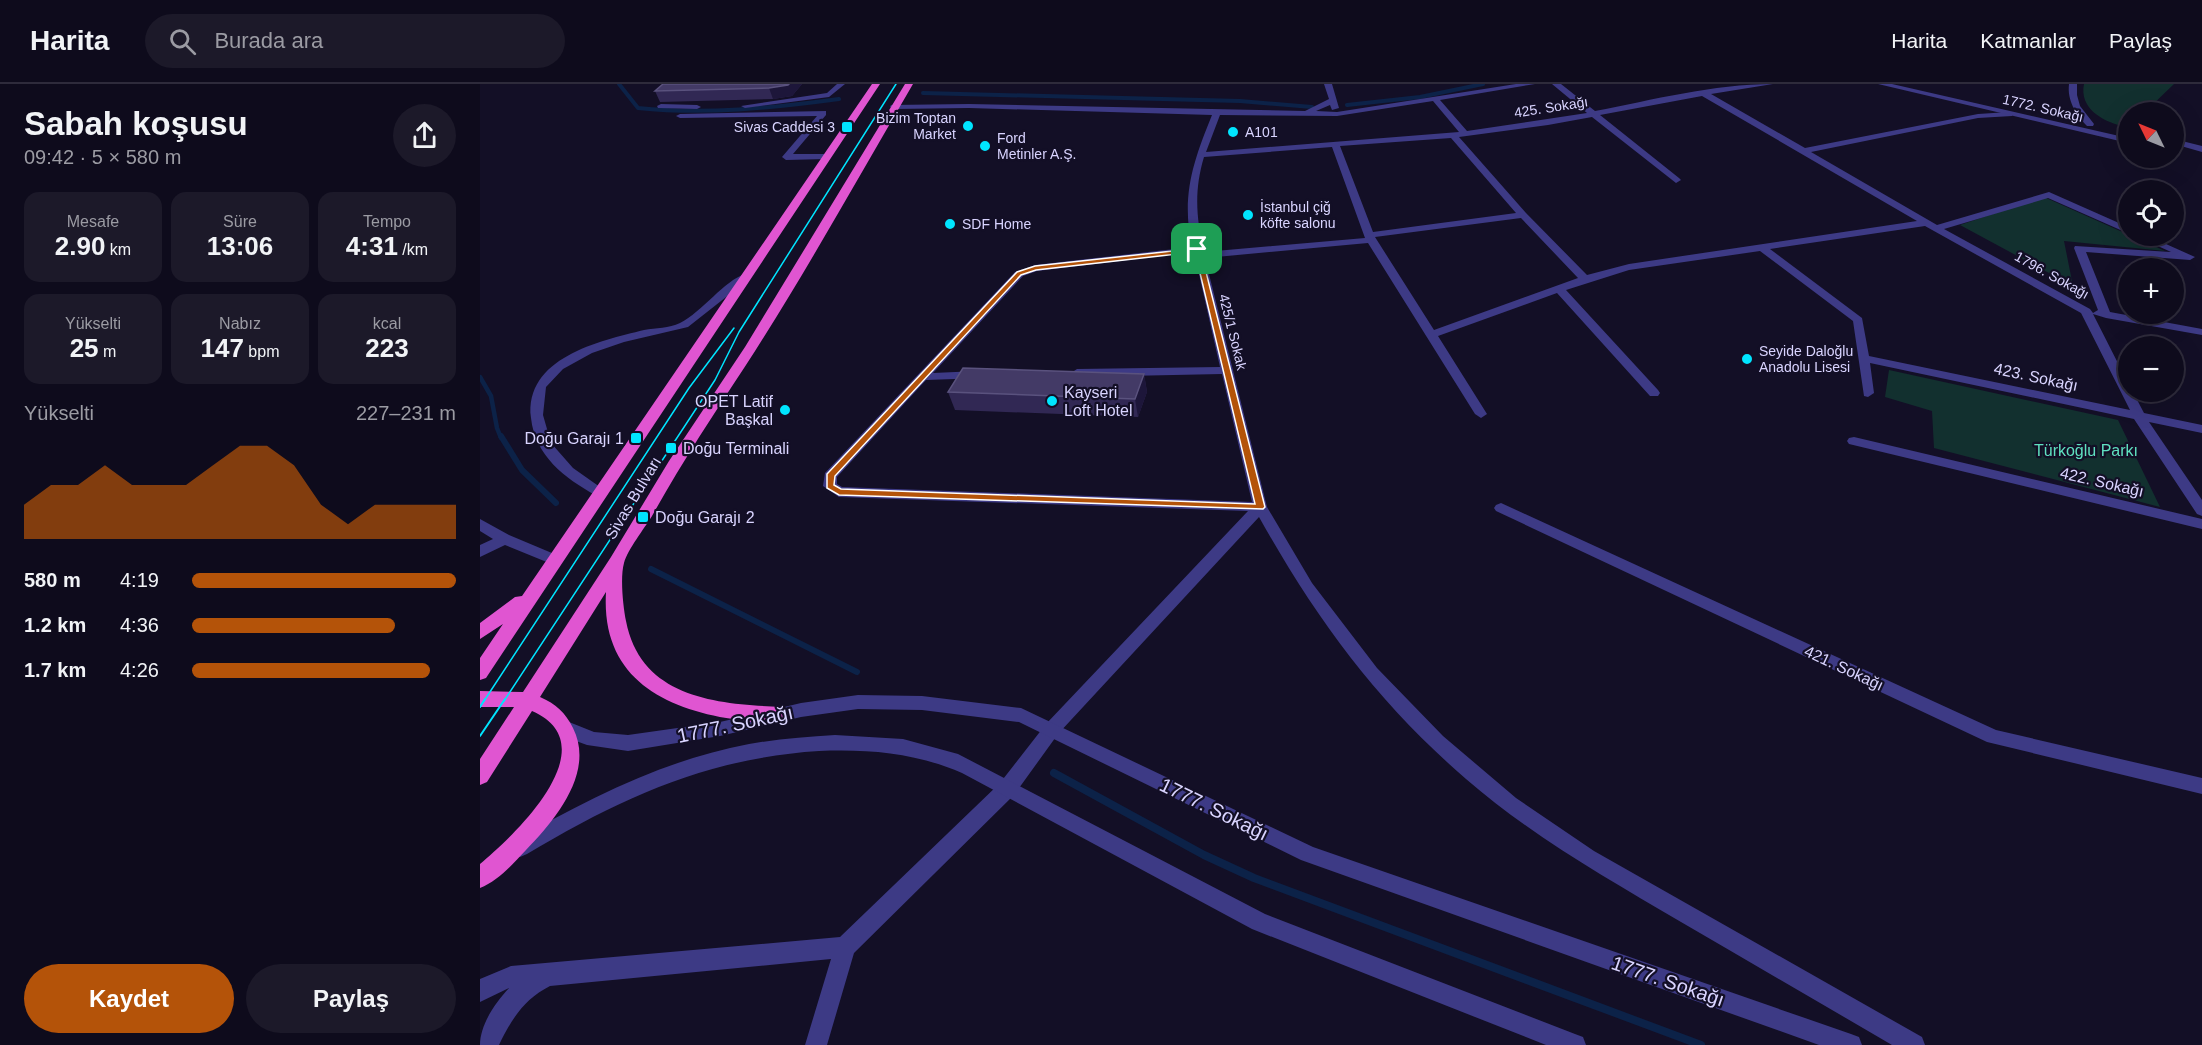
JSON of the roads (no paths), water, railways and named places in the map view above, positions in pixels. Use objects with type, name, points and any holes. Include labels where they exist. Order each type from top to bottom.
[{"type":"highway","name":"Sivas Bulvarı","points":[[480,672],[876,84]]},
{"type":"highway","name":"Sivas Bulvarı","points":[[480,776],[617,561],[676,461],[751,347],[909,84]]},
{"type":"highway","points":[[617,561],[613,583],[615,624],[625,653],[641,674],[669,694],[707,708],[755,715],[781,715]]},
{"type":"highway","points":[[480,632],[529,597]]},
{"type":"highway","points":[[480,699],[504,698],[543,706],[555,715],[564,727],[569,740],[570,757],[558,795],[527,837],[480,878]]},
{"type":"street","points":[[661,105],[704,107],[760,104],[829,95],[841,84]]},
{"type":"street","points":[[1328,84],[1337,114]]},
{"type":"street","points":[[894,107],[969,106],[1337,114],[1531,84]]},
{"type":"street","points":[[1556,84],[1676,180]]},
{"type":"street","name":"425. Sokağı","points":[[1200,154],[1459,134],[1548,123],[1703,93],[1768,84]]},
{"type":"street","name":"1772. Sokağı","points":[[1882,84],[2118,139]]},
{"type":"street","name":"1772. Sokağı","points":[[1916,84],[2118,130]]},
{"type":"street","points":[[2073,84],[2075,104],[2090,124]]},
{"type":"street","name":"1796. Sokağı","points":[[1703,93],[1931,226],[2086,311],[2139,416],[2202,511]]},
{"type":"street","points":[[1301,114],[1333,100]]},
{"type":"street","points":[[1436,100],[1459,134],[1523,215],[1586,279]]},
{"type":"street","points":[[1953,120],[1957,110],[1954,102]]},
{"type":"street","points":[[680,116],[823,113],[786,157],[827,156]]},
{"type":"street","name":"425/1 Sokak","points":[[1217,113],[1193,178],[1190,206],[1198,252],[1260,507],[1314,598],[1370,670],[1405,708],[1494,792],[1546,831],[1587,857],[1914,1045]]},
{"type":"street","points":[[1805,151],[1953,120],[2009,114]]},
{"type":"street","points":[[1335,144],[1370,237],[1481,414]]},
{"type":"street","points":[[2184,144],[2202,149]]},
{"type":"street","points":[[2184,153],[2202,157]]},
{"type":"street","points":[[1431,335],[1586,279],[1629,267],[1761,247],[1931,226],[2049,195],[2118,226]]},
{"type":"street","points":[[1260,507],[839,492],[833,490],[829,482],[830,476],[921,376],[1024,271],[1198,252],[1370,237],[1523,215]]},
{"type":"street","points":[[2106,315],[2079,248],[2190,257],[2164,246]]},
{"type":"street","points":[[1761,247],[1858,320],[1868,393]]},
{"type":"street","points":[[600,492],[566,471],[546,447],[539,429],[536,411],[538,393],[544,380],[568,360],[627,338],[684,325],[745,277]]},
{"type":"street","points":[[1560,290],[1654,393]]},
{"type":"street","points":[[2086,311],[2202,332]]},
{"type":"street","name":"423. Sokağı","points":[[1863,358],[2202,429]]},
{"type":"street","points":[[1062,373],[1227,370]]},
{"type":"street","points":[[921,376],[991,375]]},
{"type":"street","name":"422. Sokağı","points":[[1854,441],[2202,524]]},
{"type":"street","points":[[816,1045],[845,947],[1007,789],[1052,729],[1260,507]]},
{"type":"street","name":"421. Sokağı","points":[[1501,508],[1993,737],[2202,786]]},
{"type":"street","points":[[480,524],[504,539],[554,560]]},
{"type":"street","points":[[480,552],[504,539]]},
{"type":"street","name":"1777. Sokağı","points":[[564,727],[586,738],[628,743],[682,736],[781,715],[858,702],[922,703],[1021,715],[1308,854],[1851,1045]]},
{"type":"street","name":"1777. Sokağı","points":[[505,858],[584,812],[659,777],[723,756],[783,745],[874,743],[921,749],[953,760],[1259,922],[1575,1045]]},
{"type":"street","points":[[480,991],[510,977],[530,974],[548,975],[845,947]]},
{"type":"street","points":[[487,1045],[505,1007],[514,996],[525,987],[548,975]]},
{"type":"waterway","points":[[619,84],[638,108],[663,110],[739,110],[839,99]]},
{"type":"waterway","points":[[1347,105],[1420,97],[1483,84]]},
{"type":"waterway","points":[[923,93],[1240,101],[1312,107]]},
{"type":"waterway","points":[[480,377],[491,396],[501,438]]},
{"type":"waterway","points":[[501,436],[522,470],[556,503]]},
{"type":"waterway","points":[[651,569],[857,672]]},
{"type":"waterway","points":[[1054,773],[1204,855],[1254,878],[1701,1045]]},
{"type":"tram line","points":[[504,701],[715,380],[739,332],[896,84]]},
{"type":"tram line","points":[[484,701],[689,388],[734,328]]},
{"type":"tram line","points":[[480,707],[485,699]]},
{"type":"tram line","points":[[480,736],[505,699]]},
{"type":"place","name":"Bizim Toptan Market","points":[[968,126]]},
{"type":"place","name":"Sivas Caddesi 3","points":[[847,127]]},
{"type":"place","name":"A101","points":[[1233,132]]},
{"type":"place","name":"Ford Metinler A.Ş.","points":[[985,146]]},
{"type":"place","name":"İstanbul çiğ köfte salonu","points":[[1248,215]]},
{"type":"place","name":"SDF Home","points":[[950,224]]},
{"type":"place","name":"Seyide Daloğlu Anadolu Lisesi","points":[[1747,359]]},
{"type":"place","name":"Kayseri Loft Hotel","points":[[1052,401]]},
{"type":"place","name":"OPET Latif Başkal","points":[[785,410]]},
{"type":"place","name":"Doğu Garajı 1","points":[[636,438]]},
{"type":"place","name":"Doğu Terminali","points":[[671,448]]},
{"type":"place","name":"Doğu Garajı 2","points":[[643,517]]},
{"type":"park label","name":"Türkoğlu Parkı","points":[[2086,450]]}]
